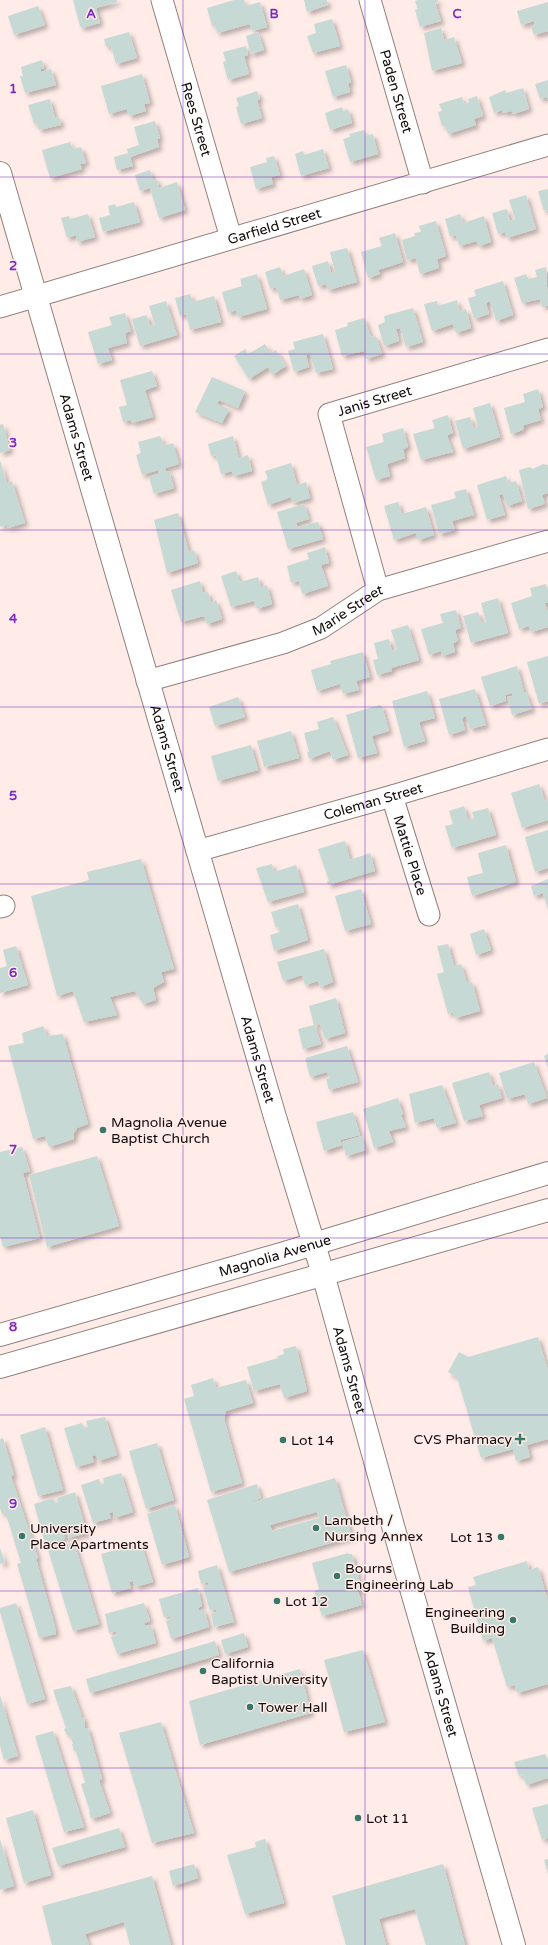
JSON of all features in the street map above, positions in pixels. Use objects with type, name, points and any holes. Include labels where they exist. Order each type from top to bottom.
[{"type":"main road","name":"Adams Street","points":[[0,173],[56,360],[147,681],[275,1117],[323,1274],[395,1533],[514,1945]]},
{"type":"main road","name":"Magnolia Avenue","points":[[0,1335],[314,1244],[472,1194],[548,1173]]},
{"type":"main road","points":[[0,1367],[548,1210]]},
{"type":"street","name":"Rees Street","points":[[162,0],[231,238]]},
{"type":"street","name":"Paden Street","points":[[370,0],[423,183]]},
{"type":"street","name":"Garfield Street","points":[[0,307],[548,145]]},
{"type":"street","name":"Janis Street","points":[[378,590],[329,414],[548,349]]},
{"type":"street","name":"Marie Street","points":[[147,681],[283,643],[321,628],[378,590],[548,541]]},
{"type":"street","name":"Coleman Street","points":[[197,851],[392,796],[548,749]]},
{"type":"street","name":"Mattie Place","points":[[392,796],[429,915]]},
{"type":"building","points":[[73,0],[117,0],[117,2],[96,8],[100,23],[82,28],[80,26]]},
{"type":"building","points":[[234,0],[244,0],[246,6],[260,2],[267,27],[252,31],[250,24],[217,33],[215,25],[212,26],[207,8]]},
{"type":"building","points":[[304,0],[327,0],[328,5],[307,12]]},
{"type":"building","points":[[438,0],[439,2],[435,3],[441,21],[420,27],[415,10],[418,9],[415,1]]},
{"type":"building","points":[[548,2],[548,31],[534,35],[531,27],[535,25],[534,21],[521,25],[517,11]]},
{"type":"building","points":[[38,6],[45,25],[14,35],[8,16]]},
{"type":"building","points":[[332,19],[340,46],[313,53],[307,36],[316,33],[314,24]]},
{"type":"building","points":[[441,28],[444,40],[454,37],[462,63],[432,71],[424,33]]},
{"type":"building","points":[[129,32],[137,58],[116,64],[111,46],[106,47],[104,39]]},
{"type":"building","points":[[258,32],[264,50],[251,54],[246,36]]},
{"type":"building","points":[[246,46],[248,55],[244,56],[249,74],[228,80],[223,62],[226,61],[223,52]]},
{"type":"building","points":[[42,60],[44,68],[41,69],[41,72],[51,69],[56,85],[25,93],[20,76],[23,76],[21,67]]},
{"type":"building","points":[[346,65],[351,82],[348,83],[350,92],[333,97],[325,71]]},
{"type":"building","points":[[142,74],[150,103],[144,104],[146,111],[129,116],[127,109],[109,114],[101,86]]},
{"type":"building","points":[[548,80],[548,100],[547,97],[540,99],[535,84]]},
{"type":"building","points":[[523,88],[529,109],[513,114],[512,111],[503,113],[502,110],[494,113],[489,97],[505,90],[506,93]]},
{"type":"building","points":[[257,91],[260,99],[257,100],[262,118],[241,124],[236,107],[239,106],[236,98]]},
{"type":"building","points":[[477,96],[483,116],[474,119],[476,125],[448,134],[445,125],[442,126],[438,112],[442,111],[439,104],[462,97],[464,104],[469,102],[468,99]]},
{"type":"building","points":[[50,99],[55,118],[59,117],[61,125],[39,130],[37,123],[34,124],[28,105]]},
{"type":"building","points":[[342,107],[343,111],[348,109],[352,123],[330,130],[325,113]]},
{"type":"building","points":[[155,121],[160,138],[157,139],[159,147],[130,157],[133,166],[117,170],[114,157],[128,153],[127,149],[139,145],[134,127]]},
{"type":"building","points":[[364,130],[366,136],[373,134],[378,154],[350,162],[343,139],[350,137],[349,134]]},
{"type":"building","points":[[70,142],[73,149],[81,147],[86,163],[80,164],[82,169],[50,178],[42,150]]},
{"type":"building","points":[[323,149],[329,168],[301,176],[295,154],[303,151],[304,155]]},
{"type":"building","points":[[274,156],[280,175],[271,177],[273,184],[256,189],[250,167],[267,162],[266,158]]},
{"type":"building","points":[[150,170],[153,180],[157,179],[159,188],[177,182],[185,210],[159,218],[150,188],[140,191],[135,175]]},
{"type":"building","points":[[548,189],[548,210],[544,211],[538,191]]},
{"type":"building","points":[[526,195],[536,229],[507,238],[505,232],[498,234],[492,213],[507,209],[510,221],[515,219],[509,200]]},
{"type":"building","points":[[134,202],[140,222],[103,232],[99,218],[110,215],[108,206],[115,204],[116,207]]},
{"type":"building","points":[[88,214],[95,237],[77,242],[76,235],[67,238],[61,218],[69,216],[70,219]]},
{"type":"building","points":[[460,214],[463,223],[484,216],[491,242],[479,246],[477,241],[459,246],[456,235],[450,237],[445,219]]},
{"type":"building","points":[[436,221],[446,256],[437,259],[439,268],[420,274],[416,258],[407,260],[402,240],[415,236],[414,233],[421,232],[419,226]]},
{"type":"building","points":[[395,233],[403,262],[378,270],[380,274],[368,278],[361,252],[382,246],[379,238]]},
{"type":"building","points":[[347,248],[357,282],[328,290],[326,284],[318,286],[312,266],[328,261],[331,273],[335,272],[330,252]]},
{"type":"building","points":[[280,267],[283,276],[304,269],[312,295],[300,299],[299,295],[280,300],[276,287],[270,289],[265,272]]},
{"type":"building","points":[[546,267],[548,305],[542,307],[540,299],[522,303],[514,278],[526,274],[528,279],[537,277],[535,270]]},
{"type":"building","points":[[257,274],[267,309],[238,317],[236,310],[228,313],[222,292],[242,286],[240,279]]},
{"type":"building","points":[[503,281],[513,315],[496,321],[490,301],[486,303],[489,314],[474,319],[468,298],[476,296],[474,290]]},
{"type":"building","points":[[190,294],[193,302],[214,296],[221,322],[190,330],[186,314],[180,316],[175,298]]},
{"type":"building","points":[[457,300],[460,311],[466,309],[471,328],[456,333],[453,324],[432,331],[424,304],[437,301],[438,306]]},
{"type":"building","points":[[166,301],[177,335],[140,346],[132,319],[147,315],[150,326],[155,325],[149,306]]},
{"type":"building","points":[[413,308],[423,342],[406,347],[400,328],[396,329],[399,341],[384,346],[378,325],[385,322],[384,316]]},
{"type":"building","points":[[125,313],[131,331],[125,333],[127,343],[108,348],[112,360],[98,364],[88,332],[112,325],[109,317]]},
{"type":"building","points":[[364,318],[371,337],[376,336],[382,354],[366,359],[364,351],[342,356],[335,330],[348,326],[347,323]]},
{"type":"building","points":[[323,334],[333,369],[316,373],[310,354],[306,355],[309,367],[294,372],[288,351],[295,349],[293,342]]},
{"type":"building","points":[[265,344],[271,353],[276,350],[286,366],[272,375],[268,367],[249,379],[234,356],[245,349],[248,354]]},
{"type":"building","points":[[152,371],[157,386],[145,390],[153,417],[132,423],[131,420],[123,422],[119,407],[127,405],[120,380]]},
{"type":"building","points":[[212,377],[245,391],[238,408],[219,400],[217,404],[229,409],[222,423],[195,412]]},
{"type":"building","points":[[538,389],[543,407],[538,409],[541,420],[524,425],[523,430],[511,434],[504,408],[525,402],[523,394]]},
{"type":"building","points":[[490,403],[500,437],[463,449],[455,421],[470,417],[474,428],[478,427],[473,408]]},
{"type":"building","points":[[448,415],[453,433],[447,435],[453,452],[421,460],[413,434],[435,428],[432,420]]},
{"type":"building","points":[[3,424],[10,450],[0,453],[0,425]]},
{"type":"building","points":[[403,428],[408,447],[403,449],[405,458],[387,464],[390,476],[376,480],[366,447],[384,442],[382,434]]},
{"type":"building","points":[[160,436],[163,443],[166,445],[173,443],[179,464],[165,468],[166,472],[169,471],[174,488],[154,494],[149,477],[159,474],[158,470],[142,475],[136,455],[141,453],[138,442]]},
{"type":"building","points":[[233,436],[239,458],[248,455],[252,471],[234,476],[232,471],[221,474],[216,455],[211,456],[208,444]]},
{"type":"building","points":[[0,460],[7,483],[12,481],[25,523],[8,528],[7,525],[0,527]]},
{"type":"building","points":[[291,463],[297,485],[306,482],[310,498],[293,503],[291,497],[268,505],[261,482],[268,479],[265,471]]},
{"type":"building","points":[[543,464],[548,465],[548,493],[542,495],[545,504],[528,509],[519,470],[530,467],[533,469]]},
{"type":"building","points":[[506,476],[508,483],[516,481],[522,501],[507,506],[503,494],[499,495],[505,515],[487,520],[477,485]]},
{"type":"building","points":[[466,489],[474,515],[452,521],[455,530],[439,534],[431,505],[456,498],[454,492]]},
{"type":"building","points":[[398,502],[402,514],[426,507],[434,535],[418,540],[416,533],[394,540],[384,506]]},
{"type":"building","points":[[304,504],[309,519],[296,523],[298,527],[318,522],[323,539],[288,549],[277,512]]},
{"type":"building","points":[[178,513],[189,552],[194,550],[198,563],[167,573],[154,520]]},
{"type":"building","points":[[325,547],[329,563],[321,565],[328,586],[302,594],[299,581],[291,583],[287,566],[309,559],[307,553]]},
{"type":"building","points":[[236,571],[240,582],[258,577],[261,587],[267,585],[272,604],[257,609],[254,601],[231,607],[221,576]]},
{"type":"building","points":[[200,581],[203,593],[208,592],[211,602],[216,600],[222,619],[207,624],[204,616],[181,622],[171,590]]},
{"type":"building","points":[[546,584],[548,603],[545,603],[548,613],[548,627],[531,632],[529,626],[519,629],[511,603],[532,596],[530,588]]},
{"type":"building","points":[[498,598],[508,633],[471,643],[463,616],[478,612],[482,624],[486,622],[481,603]]},
{"type":"building","points":[[456,610],[461,628],[455,630],[458,641],[453,643],[455,652],[442,656],[441,651],[429,655],[421,629],[443,623],[440,614]]},
{"type":"building","points":[[408,625],[419,660],[391,668],[392,671],[377,675],[373,660],[378,659],[374,643],[389,639],[392,651],[397,650],[391,630]]},
{"type":"building","points":[[363,652],[370,677],[356,681],[359,690],[343,694],[340,684],[317,691],[311,670],[331,664],[330,661]]},
{"type":"building","points":[[548,656],[548,701],[539,704],[527,662]]},
{"type":"building","points":[[517,666],[524,692],[526,692],[532,709],[512,715],[507,697],[513,696],[512,693],[505,695],[506,701],[490,706],[481,677]]},
{"type":"building","points":[[475,689],[486,725],[470,729],[466,716],[462,718],[465,730],[449,735],[439,699]]},
{"type":"building","points":[[427,691],[435,718],[419,722],[425,741],[404,747],[392,701]]},
{"type":"building","points":[[238,697],[245,717],[215,726],[209,707]]},
{"type":"building","points":[[379,705],[382,706],[389,731],[372,736],[377,753],[358,758],[346,715]]},
{"type":"building","points":[[333,717],[348,755],[333,760],[330,751],[309,759],[307,752],[309,752],[304,733],[319,729],[317,722]]},
{"type":"building","points":[[291,731],[299,758],[264,767],[257,741]]},
{"type":"building","points":[[251,745],[258,770],[218,781],[211,756]]},
{"type":"building","points":[[539,784],[545,801],[548,800],[548,820],[522,828],[511,793]]},
{"type":"building","points":[[464,806],[468,820],[474,818],[472,812],[488,808],[496,835],[452,848],[445,826],[453,824],[449,811]]},
{"type":"building","points":[[548,830],[548,868],[535,872],[525,837]]},
{"type":"building","points":[[345,841],[350,860],[370,853],[375,871],[328,885],[327,881],[329,881],[318,849]]},
{"type":"building","points":[[506,845],[516,882],[472,896],[467,877],[483,873],[478,853]]},
{"type":"building","points":[[141,859],[174,969],[161,972],[164,982],[153,988],[156,1000],[143,1004],[135,991],[110,997],[117,1015],[84,1022],[73,991],[57,996],[31,896],[89,880],[87,872]]},
{"type":"building","points":[[272,864],[274,872],[296,865],[304,892],[268,902],[256,868]]},
{"type":"building","points":[[548,879],[548,910],[543,893],[534,896],[531,886]]},
{"type":"building","points":[[361,889],[371,924],[345,931],[335,896]]},
{"type":"building","points":[[298,904],[308,940],[274,951],[270,935],[280,932],[278,927],[276,928],[271,912]]},
{"type":"building","points":[[484,929],[491,950],[476,955],[470,934]]},
{"type":"building","points":[[448,944],[454,966],[461,964],[467,983],[472,982],[480,1011],[455,1018],[453,1012],[448,1014],[437,974],[444,972],[437,946]]},
{"type":"building","points":[[16,946],[28,985],[0,993],[0,968],[7,966],[3,950]]},
{"type":"building","points":[[324,949],[333,982],[320,987],[318,981],[305,985],[302,975],[283,981],[277,962]]},
{"type":"building","points":[[336,998],[345,1033],[325,1039],[320,1024],[315,1025],[321,1044],[303,1049],[298,1029],[314,1025],[309,1006]]},
{"type":"building","points":[[43,1026],[47,1036],[63,1034],[88,1124],[77,1128],[74,1133],[74,1139],[49,1147],[45,1136],[33,1139],[8,1046],[24,1043],[22,1033]]},
{"type":"building","points":[[347,1046],[358,1082],[329,1090],[326,1079],[329,1078],[327,1072],[310,1077],[305,1058]]},
{"type":"building","points":[[548,1054],[548,1068],[544,1056]]},
{"type":"building","points":[[534,1062],[547,1098],[528,1104],[525,1094],[507,1099],[499,1073]]},
{"type":"building","points":[[489,1072],[493,1086],[498,1084],[502,1098],[479,1105],[483,1116],[464,1121],[452,1083]]},
{"type":"building","points":[[442,1085],[456,1123],[437,1128],[434,1118],[415,1123],[409,1094]]},
{"type":"building","points":[[398,1098],[403,1115],[401,1115],[406,1127],[389,1131],[393,1142],[374,1148],[363,1109]]},
{"type":"building","points":[[353,1112],[360,1135],[340,1140],[342,1145],[324,1151],[316,1122]]},
{"type":"building","points":[[361,1136],[366,1150],[346,1156],[342,1142]]},
{"type":"building","points":[[22,1147],[30,1171],[23,1173],[40,1238],[3,1247],[0,1236],[0,1152]]},
{"type":"building","points":[[97,1156],[119,1226],[47,1247],[29,1175]]},
{"type":"building","name":"CVS Pharmacy","points":[[538,1337],[548,1371],[548,1439],[527,1445],[530,1457],[516,1461],[513,1449],[481,1458],[457,1377],[448,1372],[459,1352],[468,1357]]},
{"type":"building","points":[[296,1346],[307,1391],[284,1398],[280,1384],[254,1391],[247,1367],[278,1358],[277,1356],[284,1354],[283,1349]]},
{"type":"building","points":[[213,1378],[216,1388],[246,1380],[253,1403],[226,1411],[224,1419],[242,1483],[211,1492],[184,1399],[194,1396],[191,1385]]},
{"type":"building","points":[[105,1417],[117,1455],[98,1461],[96,1455],[92,1456],[94,1462],[76,1467],[64,1428],[82,1423],[84,1428],[88,1427],[86,1421]]},
{"type":"building","name":"University Place Apartments","points":[[45,1427],[63,1490],[38,1496],[20,1435]]},
{"type":"building","name":"University Place Apartments","points":[[3,1438],[14,1475],[11,1476],[38,1558],[36,1559],[55,1627],[56,1634],[39,1638],[17,1564],[21,1563],[6,1514],[2,1514],[0,1508],[0,1439]]},
{"type":"building","points":[[157,1443],[174,1500],[146,1509],[129,1451]]},
{"type":"building","name":"University Place Apartments","points":[[121,1473],[133,1512],[114,1518],[113,1512],[109,1513],[111,1518],[93,1523],[81,1485],[99,1479],[101,1485],[104,1483],[103,1478]]},
{"type":"building","name":"Lambeth / Nursing Annex","points":[[335,1478],[352,1537],[229,1572],[207,1500],[257,1484],[261,1498],[253,1502]],"holes":[[[317,1512],[319,1518],[272,1531],[270,1525]]]},
{"type":"building","name":"University Place Apartments","points":[[75,1492],[87,1533],[68,1538],[66,1532],[64,1532],[65,1539],[45,1543],[34,1504],[53,1498],[55,1503],[58,1502],[57,1498]]},
{"type":"building","points":[[175,1505],[189,1557],[162,1565],[147,1514]]},
{"type":"building","name":"University Place Apartments","points":[[74,1542],[99,1624],[73,1631],[48,1550]]},
{"type":"building","name":"University Place Apartments","points":[[141,1543],[153,1582],[135,1587],[133,1581],[129,1582],[131,1588],[112,1593],[101,1554]]},
{"type":"building","name":"University Place Apartments","points":[[0,1548],[5,1563],[0,1564]]},
{"type":"building","name":"Bourns Engineering Lab","points":[[348,1553],[352,1554],[362,1590],[358,1591],[362,1605],[322,1616],[314,1591],[319,1589],[312,1563]]},
{"type":"building","name":"Engineering Building","points":[[527,1561],[529,1570],[538,1567],[548,1602],[548,1684],[517,1693],[515,1685],[507,1687],[492,1638],[483,1641],[468,1587],[476,1585],[473,1577]]},
{"type":"building","points":[[217,1565],[234,1622],[214,1627],[211,1614],[217,1612],[216,1609],[210,1611],[203,1587],[209,1585],[208,1582],[201,1584],[198,1571]]},
{"type":"building","points":[[198,1588],[202,1606],[198,1608],[199,1611],[204,1609],[209,1627],[171,1639],[166,1621],[171,1619],[170,1616],[164,1617],[159,1599]]},
{"type":"building","points":[[16,1603],[45,1699],[27,1704],[0,1612],[0,1608]]},
{"type":"building","points":[[144,1603],[150,1621],[144,1623],[145,1626],[151,1625],[156,1643],[117,1654],[111,1637],[117,1635],[116,1631],[109,1633],[105,1614]]},
{"type":"building","points":[[244,1633],[248,1647],[225,1654],[221,1640]]},
{"type":"building","points":[[215,1641],[219,1655],[90,1693],[86,1679]]},
{"type":"building","points":[[363,1650],[385,1722],[344,1732],[324,1660]]},
{"type":"building","name":"Tower Hall","points":[[300,1669],[311,1713],[200,1745],[189,1701]]},
{"type":"building","points":[[71,1686],[82,1717],[84,1717],[85,1728],[88,1728],[102,1779],[99,1780],[110,1813],[91,1819],[81,1784],[85,1783],[76,1751],[74,1751],[70,1735],[67,1735],[64,1729],[66,1728],[53,1690]]},
{"type":"building","points":[[0,1695],[18,1756],[4,1760],[0,1746]]},
{"type":"building","points":[[161,1722],[194,1833],[152,1843],[119,1733]]},
{"type":"building","points":[[53,1731],[84,1827],[64,1832],[35,1736]]},
{"type":"building","points":[[545,1754],[548,1761],[548,1778],[526,1785],[523,1775],[519,1776],[514,1762]]},
{"type":"building","points":[[548,1804],[548,1838],[542,1840],[532,1808]]},
{"type":"building","points":[[33,1810],[51,1875],[24,1883],[6,1818]]},
{"type":"building","points":[[119,1828],[125,1847],[58,1866],[52,1848]]},
{"type":"building","points":[[0,1839],[14,1886],[0,1890]]},
{"type":"building","points":[[265,1839],[284,1903],[245,1914],[227,1855],[256,1847],[255,1842]]},
{"type":"building","points":[[548,1859],[548,1874],[544,1860]]},
{"type":"building","points":[[194,1864],[198,1878],[173,1886],[169,1871]]},
{"type":"building","points":[[443,1864],[465,1945],[426,1945],[415,1909],[379,1919],[386,1945],[346,1945],[332,1896]]},
{"type":"building","points":[[152,1876],[171,1945],[130,1945],[124,1922],[85,1934],[89,1945],[52,1945],[42,1906]]},
{"type":"place","name":"Magnolia Avenue Baptist Church","points":[[103,1130]]},
{"type":"place","name":"CVS Pharmacy","points":[[520,1439]]},
{"type":"place","name":"Lot 14","points":[[283,1440]]},
{"type":"place","name":"Lambeth / Nursing Annex","points":[[316,1528]]},
{"type":"place","name":"University Place Apartments","points":[[22,1536]]},
{"type":"place","name":"Lot 13","points":[[501,1537]]},
{"type":"place","name":"Bourns Engineering Lab","points":[[337,1576]]},
{"type":"place","name":"Lot 12","points":[[277,1601]]},
{"type":"place","name":"Engineering Building","points":[[513,1620]]},
{"type":"place","name":"California Baptist University","points":[[203,1671]]},
{"type":"place","name":"Tower Hall","points":[[250,1707]]},
{"type":"place","name":"Lot 11","points":[[358,1818]]}]
